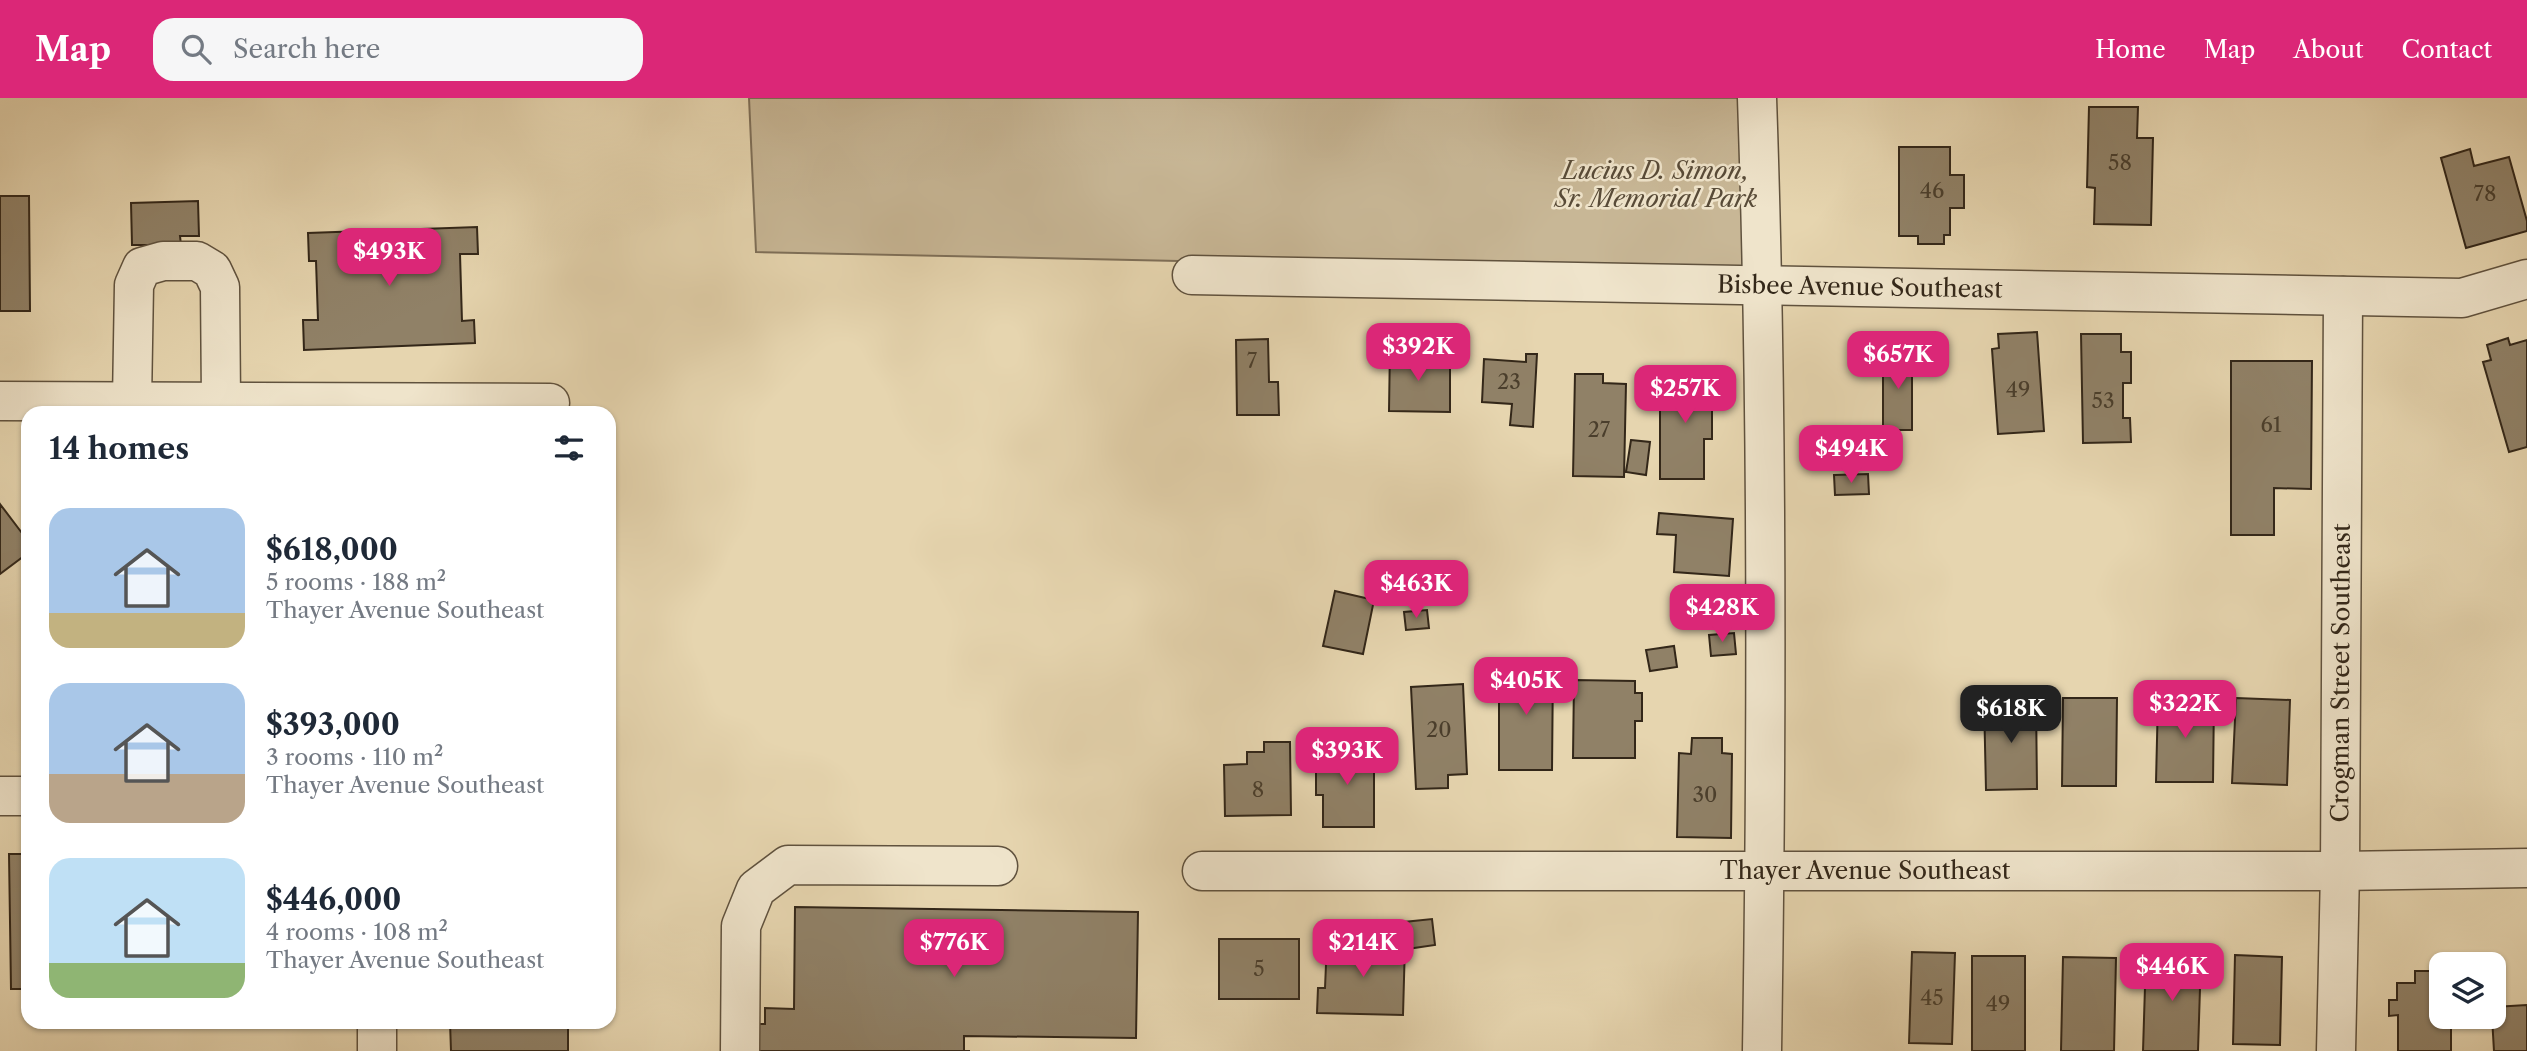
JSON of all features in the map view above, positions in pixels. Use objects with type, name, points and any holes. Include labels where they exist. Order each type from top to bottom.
[{"type":"street","points":[[1757,98],[1763,285],[1765,870],[1762,1051]]},
{"type":"street","points":[[132,401],[134,285],[142,267],[163,261],[197,261],[212,270],[220,287],[221,400]]},
{"type":"street","name":"Bisbee Avenue Southeast","points":[[1192,275],[2462,298],[2527,279]]},
{"type":"street","name":"Crogman Street Southeast","points":[[2336,1051],[2340,871],[2343,296]]},
{"type":"street","points":[[0,401],[221,400],[335,406]]},
{"type":"street","points":[[432,406],[550,402]]},
{"type":"street","points":[[0,796],[21,796]]},
{"type":"street","points":[[740,1051],[741,926],[756,889],[788,865],[998,866]]},
{"type":"street","name":"Thayer Avenue Southeast","points":[[1202,872],[2340,871],[2527,868]]},
{"type":"street","points":[[377,1029],[377,1051]]},
{"type":"green space","name":"Lucius D. Simon, Sr. Memorial Park","points":[[749,98],[1738,98],[1749,273],[756,252]]},
{"type":"building","points":[[2089,107],[2138,107],[2137,138],[2153,138],[2151,225],[2094,224],[2095,188],[2087,187]]},
{"type":"building","points":[[1899,147],[1950,147],[1950,175],[1964,175],[1964,208],[1950,208],[1950,235],[1944,235],[1944,244],[1918,244],[1918,236],[1899,236]]},
{"type":"building","points":[[2470,149],[2474,166],[2509,157],[2527,221],[2527,231],[2466,248],[2441,158]]},
{"type":"building","points":[[0,196],[29,196],[30,311],[0,311]]},
{"type":"building","points":[[198,201],[199,236],[180,236],[181,245],[132,245],[131,203]]},
{"type":"building","points":[[477,227],[478,254],[460,254],[462,321],[474,320],[475,343],[304,350],[303,320],[318,320],[316,261],[309,261],[308,233]]},
{"type":"building","points":[[2037,332],[2044,431],[1998,434],[1992,349],[1999,348],[1998,334]]},
{"type":"building","points":[[2081,334],[2121,334],[2121,352],[2131,352],[2131,383],[2123,383],[2123,418],[2130,418],[2131,442],[2083,443]]},
{"type":"building","points":[[2508,338],[2510,345],[2527,340],[2527,447],[2509,452],[2483,362],[2491,360],[2487,345]]},
{"type":"building","points":[[1268,339],[1269,382],[1278,382],[1279,415],[1237,415],[1236,340]]},
{"type":"building","points":[[1390,346],[1413,347],[1413,359],[1450,360],[1450,412],[1389,411]]},
{"type":"building","points":[[1883,352],[1912,352],[1912,430],[1883,430]]},
{"type":"building","points":[[1526,354],[1537,354],[1533,427],[1510,425],[1512,404],[1482,402],[1484,359],[1526,362]]},
{"type":"building","points":[[2231,361],[2312,361],[2311,489],[2274,488],[2274,535],[2231,535]]},
{"type":"building","points":[[1575,374],[1603,374],[1603,383],[1626,384],[1624,477],[1573,476]]},
{"type":"building","points":[[1660,376],[1712,376],[1712,439],[1704,439],[1704,479],[1660,479]]},
{"type":"building","points":[[1631,440],[1650,442],[1646,475],[1626,472]]},
{"type":"building","points":[[1868,474],[1869,494],[1835,495],[1834,475]]},
{"type":"building","points":[[0,504],[21,532],[21,558],[0,574]]},
{"type":"building","points":[[1659,513],[1733,519],[1729,576],[1674,572],[1676,535],[1657,534]]},
{"type":"building","points":[[1335,591],[1374,600],[1363,654],[1323,646]]},
{"type":"building","points":[[1427,610],[1429,628],[1406,630],[1404,612]]},
{"type":"building","points":[[1734,633],[1736,654],[1711,656],[1709,635]]},
{"type":"building","points":[[1674,646],[1677,667],[1650,671],[1646,650]]},
{"type":"building","points":[[1499,663],[1553,664],[1552,770],[1499,770]]},
{"type":"building","points":[[1574,680],[1635,681],[1635,693],[1642,693],[1642,721],[1635,721],[1635,758],[1573,758]]},
{"type":"building","points":[[1463,684],[1467,774],[1448,775],[1448,788],[1416,789],[1411,687]]},
{"type":"building","points":[[2063,698],[2117,698],[2116,786],[2062,786]]},
{"type":"building","points":[[2158,698],[2214,698],[2213,782],[2156,782]]},
{"type":"building","points":[[2236,698],[2290,700],[2287,785],[2232,783]]},
{"type":"building","points":[[1984,700],[2036,700],[2037,789],[1986,790]]},
{"type":"building","points":[[1692,738],[1722,738],[1722,753],[1732,754],[1731,838],[1677,837],[1679,753],[1691,754]]},
{"type":"building","points":[[1264,742],[1290,742],[1291,815],[1225,816],[1224,765],[1247,764],[1247,752],[1264,752]]},
{"type":"building","points":[[1339,747],[1374,747],[1374,827],[1323,827],[1323,795],[1316,795],[1316,754],[1339,754]]},
{"type":"building","points":[[9,854],[21,854],[21,989],[11,989]]},
{"type":"building","points":[[795,907],[1138,912],[1136,1038],[964,1036],[964,1051],[752,1051],[753,1024],[765,1024],[765,1008],[794,1009]]},
{"type":"building","points":[[1432,919],[1435,945],[1407,949],[1404,922]]},
{"type":"building","points":[[1219,939],[1299,939],[1299,999],[1219,999]]},
{"type":"building","points":[[1327,941],[1405,943],[1403,1015],[1317,1013],[1318,988],[1325,988]]},
{"type":"building","points":[[1912,952],[1955,953],[1952,1044],[1909,1043]]},
{"type":"building","points":[[2146,955],[2201,957],[2198,1051],[2143,1051]]},
{"type":"building","points":[[2235,955],[2282,957],[2280,1045],[2233,1044]]},
{"type":"building","points":[[1972,956],[2025,956],[2025,1051],[1972,1051]]},
{"type":"building","points":[[2063,957],[2116,958],[2114,1051],[2061,1051]]},
{"type":"building","points":[[2415,971],[2429,971],[2429,1029],[2451,1029],[2451,1051],[2398,1051],[2398,1015],[2389,1016],[2389,1000],[2397,1000],[2397,983],[2415,983]]},
{"type":"building","points":[[2527,1005],[2527,1051],[2494,1051],[2493,1029],[2506,1029],[2506,1006]]},
{"type":"building","points":[[450,1029],[568,1029],[568,1051],[451,1051]]}]
